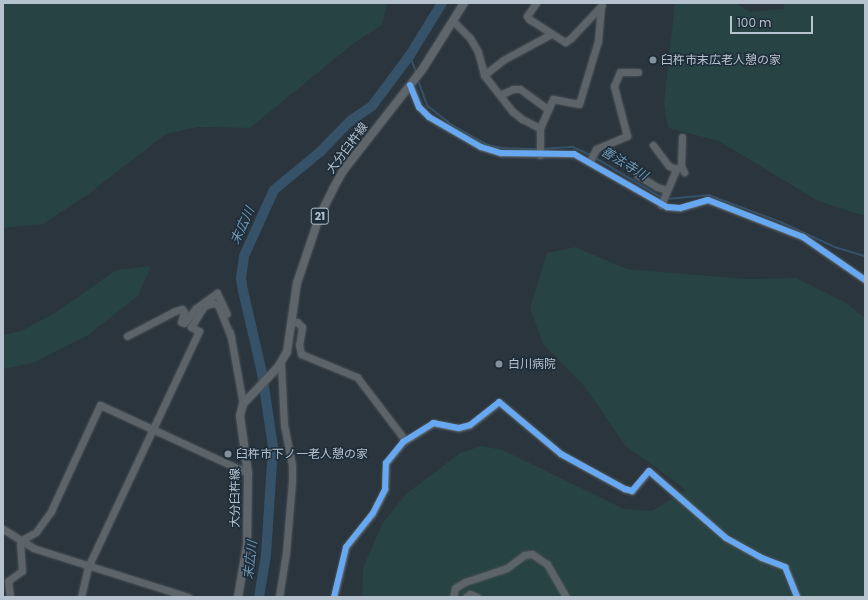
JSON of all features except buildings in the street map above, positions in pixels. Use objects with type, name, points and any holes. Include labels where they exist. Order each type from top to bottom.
[{"type":"main road","name":"大分臼杵線","points":[[238,597],[248,545],[248,473],[240,416],[244,402],[281,363],[288,346],[291,322],[303,261],[333,189],[343,171],[422,70],[464,3]]},
{"type":"street","points":[[536,3],[527,16],[534,24],[562,41],[569,40],[602,5]]},
{"type":"street","points":[[540,154],[540,128],[546,108],[555,98],[579,104],[596,49],[602,5]]},
{"type":"street","points":[[453,22],[470,38],[478,52],[484,75],[518,117],[540,128]]},
{"type":"street","points":[[484,75],[503,60],[551,34]]},
{"type":"street","points":[[591,161],[595,151],[627,136],[614,83],[620,72],[638,72]]},
{"type":"street","points":[[411,84],[421,110],[452,132],[494,152],[570,154],[591,161],[662,204],[680,208],[704,200],[714,202],[803,237],[850,267],[865,280]]},
{"type":"street","points":[[500,95],[513,89],[520,89],[546,108]]},
{"type":"street","points":[[662,204],[666,191],[680,169],[682,137]]},
{"type":"street","points":[[653,145],[669,166],[680,169]]},
{"type":"street","points":[[637,175],[657,188],[666,191]]},
{"type":"street","points":[[127,336],[175,311],[182,309],[184,312],[181,322],[184,323],[196,308],[217,293],[226,309],[244,402]]},
{"type":"street","points":[[81,597],[88,567],[199,331],[191,326],[204,306],[213,303],[218,305],[231,337]]},
{"type":"street","points":[[291,322],[297,322],[302,327],[299,345],[300,354],[357,377],[405,440]]},
{"type":"street","points":[[279,597],[286,553],[292,481],[292,465],[284,425],[281,363]]},
{"type":"street","points":[[334,597],[346,547],[373,513],[385,489],[386,463],[405,440],[433,423],[459,428],[470,425],[499,402],[561,454],[625,489],[632,492],[649,471],[722,535],[758,556],[785,567],[797,597]]},
{"type":"street","points":[[20,541],[36,532],[51,512],[100,404],[248,473]]},
{"type":"street","points":[[3,529],[33,548],[88,567],[188,597]]},
{"type":"street","points":[[10,597],[8,580],[22,571],[20,541]]},
{"type":"street","points":[[453,597],[455,588],[465,582],[507,568],[524,555],[532,554],[547,564],[566,597]]},
{"type":"street","points":[[466,597],[472,594],[477,597]]},
{"type":"green space","points":[[3,3],[387,3],[382,25],[354,43],[250,128],[198,127],[166,134],[87,195],[43,224],[3,228]]},
{"type":"green space","points":[[675,3],[736,3],[750,12],[784,9],[784,3],[865,3],[865,216],[818,201],[719,141],[668,128],[664,103]]},
{"type":"green space","points":[[575,247],[627,269],[745,279],[796,278],[848,304],[865,318],[865,597],[362,597],[363,568],[382,524],[406,494],[460,453],[481,446],[503,450],[624,509],[652,511],[686,490],[625,445],[585,387],[543,344],[530,308],[547,253]]},
{"type":"green space","points":[[151,266],[138,296],[88,335],[33,363],[3,369],[3,335],[21,331],[55,313],[116,270]]},
{"type":"waterway","name":"末広川","points":[[259,597],[266,555],[273,447],[262,373],[241,278],[244,256],[274,190],[320,152],[350,121],[372,106],[410,55],[442,3]]},
{"type":"waterway","name":"善法寺川","points":[[410,55],[417,73]]},
{"type":"waterway","name":"善法寺川","points":[[418,79],[428,106],[452,125],[488,145],[504,148],[537,149]]},
{"type":"waterway","name":"善法寺川","points":[[542,149],[573,147],[591,155]]},
{"type":"waterway","name":"善法寺川","points":[[594,157],[661,197]]},
{"type":"waterway","name":"善法寺川","points":[[667,199],[709,195],[781,222],[835,247],[865,256]]},
{"type":"cycle path","points":[[410,85],[419,107],[429,117],[481,147],[501,153],[574,154],[667,207],[680,208],[708,200],[803,237],[865,280]]},
{"type":"cycle path","points":[[334,597],[346,547],[373,513],[385,489],[386,463],[403,442],[433,423],[459,428],[470,425],[499,402],[561,454],[625,489],[632,491],[649,471],[726,538],[762,558],[785,567],[797,597]]},
{"type":"place","name":"臼杵市末広老人憩の家","points":[[653,60]]},
{"type":"place","name":"白川病院","points":[[499,364]]},
{"type":"place","name":"臼杵市下ノ一老人憩の家","points":[[228,454]]}]
